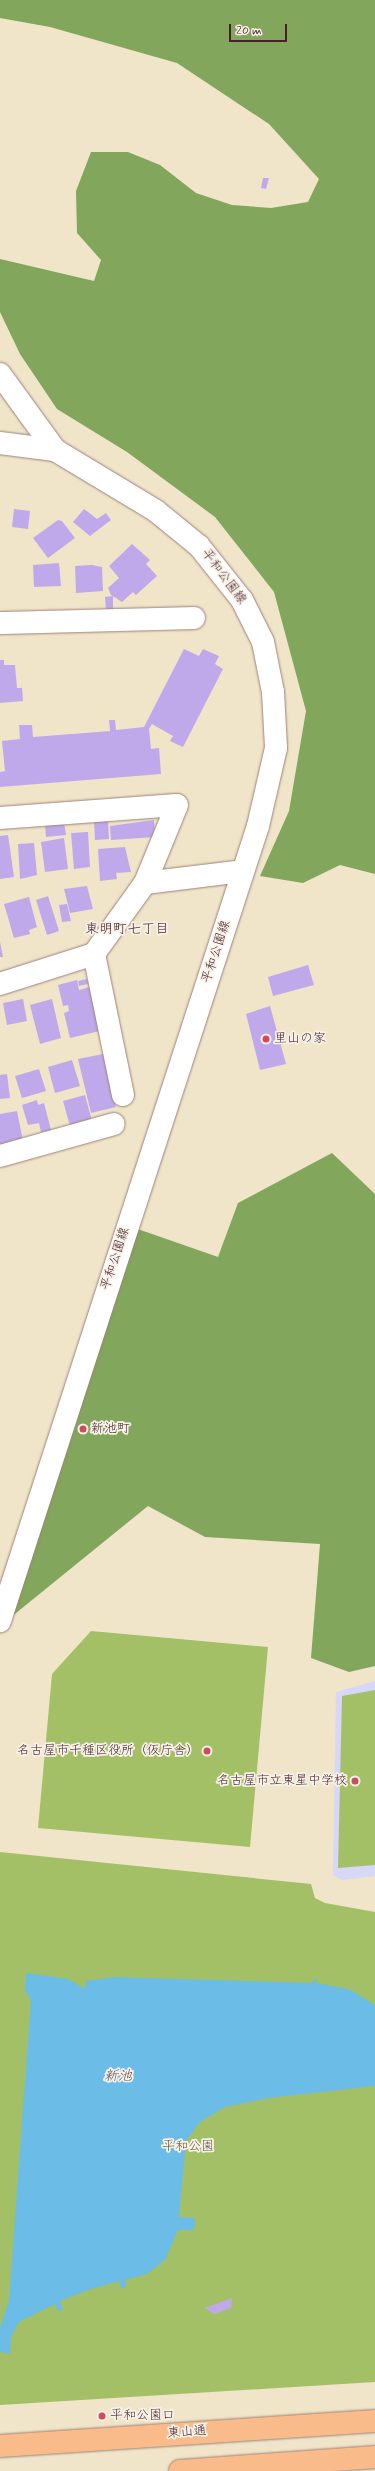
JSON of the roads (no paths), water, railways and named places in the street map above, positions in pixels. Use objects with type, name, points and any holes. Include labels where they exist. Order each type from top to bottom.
[{"type":"main road","name":"東山通","points":[[0,2446],[375,2421]]},
{"type":"main road","points":[[180,2471],[323,2466],[375,2457]]},
{"type":"street","name":"平和公園線","points":[[0,374],[55,450],[156,510],[199,546],[242,600],[263,642],[273,692],[276,748],[243,871],[0,1621]]},
{"type":"street","points":[[0,443],[55,450]]},
{"type":"street","points":[[0,623],[194,618]]},
{"type":"street","points":[[0,818],[177,805],[145,883],[94,954],[0,984]]},
{"type":"street","points":[[145,883],[243,871]]},
{"type":"street","points":[[94,954],[123,1095]]},
{"type":"street","points":[[0,1156],[114,1124]]},
{"type":"water","name":"新池","points":[[26,1973],[68,1979],[85,1989],[86,1981],[115,1977],[312,1983],[317,1977],[316,1983],[349,1989],[375,2005],[375,2086],[269,2098],[225,2107],[200,2122],[186,2141],[179,2217],[195,2218],[194,2230],[178,2230],[165,2260],[147,2274],[125,2280],[126,2287],[121,2289],[119,2281],[88,2290],[60,2301],[63,2310],[58,2311],[55,2304],[19,2322],[11,2337],[10,2354],[0,2352],[0,2328],[9,2300],[31,2000],[25,1991]]},
{"type":"place","name":"里山の家","points":[[266,1039]]},
{"type":"place","name":"新池町","points":[[83,1429]]},
{"type":"place","name":"名古屋市千種区役所（仮庁舎）","points":[[207,1751]]},
{"type":"place","name":"名古屋市立東星中学校","points":[[355,1781]]},
{"type":"place","name":"平和公園口","points":[[102,2416]]},
{"type":"district","name":"東明町七丁目","points":[[127,929]]},
{"type":"park label","name":"平和公園","points":[[188,2147]]}]
